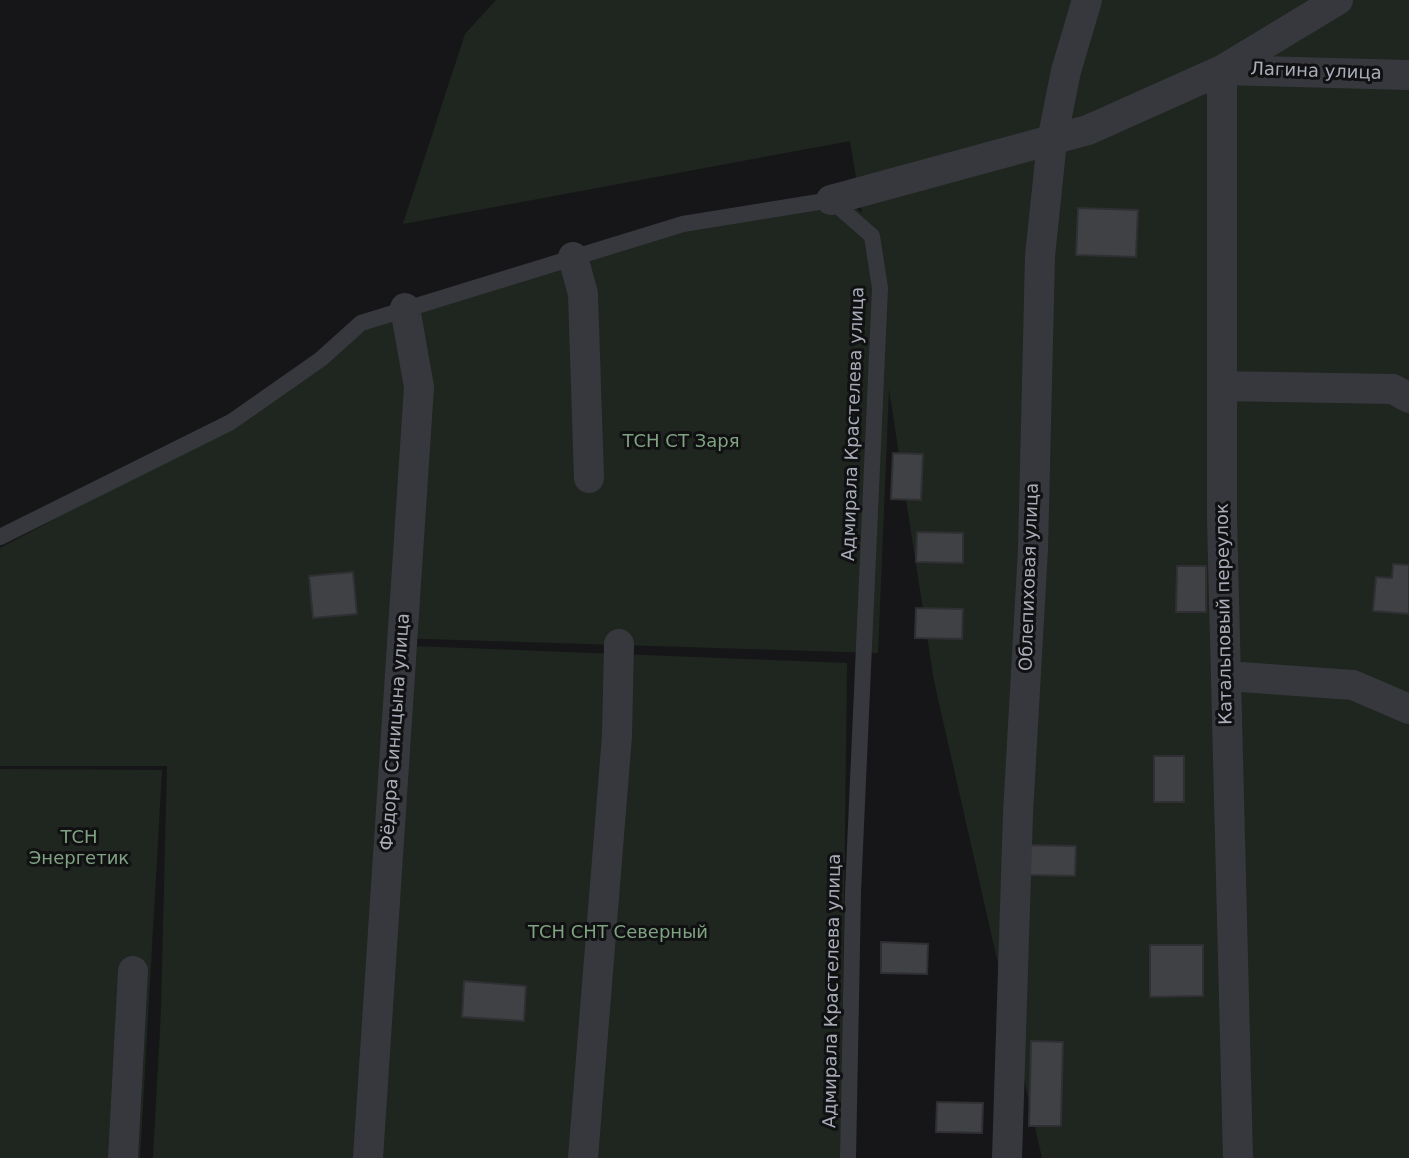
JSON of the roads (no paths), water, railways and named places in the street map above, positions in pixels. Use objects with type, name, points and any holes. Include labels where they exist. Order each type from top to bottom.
[{"type":"street","name":"Облепиховая улица","points":[[1007,1158],[1018,813],[1033,549],[1040,256],[1052,141],[1066,71],[1087,0]]},
{"type":"street","points":[[831,200],[1088,130],[1222,70],[1338,0]]},
{"type":"street","name":"Лагина улица","points":[[1222,70],[1409,75]]},
{"type":"street","name":"Катальповый переулок","points":[[1222,70],[1226,676],[1238,1158]]},
{"type":"street","points":[[573,257],[583,295],[589,478]]},
{"type":"street","name":"Фёдора Синицына улица","points":[[368,1158],[419,387],[405,308]]},
{"type":"street","points":[[1222,386],[1392,390],[1409,398]]},
{"type":"street","points":[[583,1158],[617,736],[619,644]]},
{"type":"street","points":[[1226,676],[1353,685],[1409,709]]},
{"type":"street","points":[[123,1158],[133,971]]},
{"type":"lane","points":[[0,537],[231,422],[321,359],[361,323],[682,224],[831,200]]},
{"type":"lane","name":"Адмирала Крастелева улица","points":[[831,200],[872,236],[880,288],[853,892],[848,1158]]},
{"type":"park label","name":"ТСН СТ Заря","points":[[681,442]]},
{"type":"park label","name":"ТСН Энергетик","points":[[79,848]]},
{"type":"park label","name":"ТСН СНТ Северный","points":[[618,933]]}]
